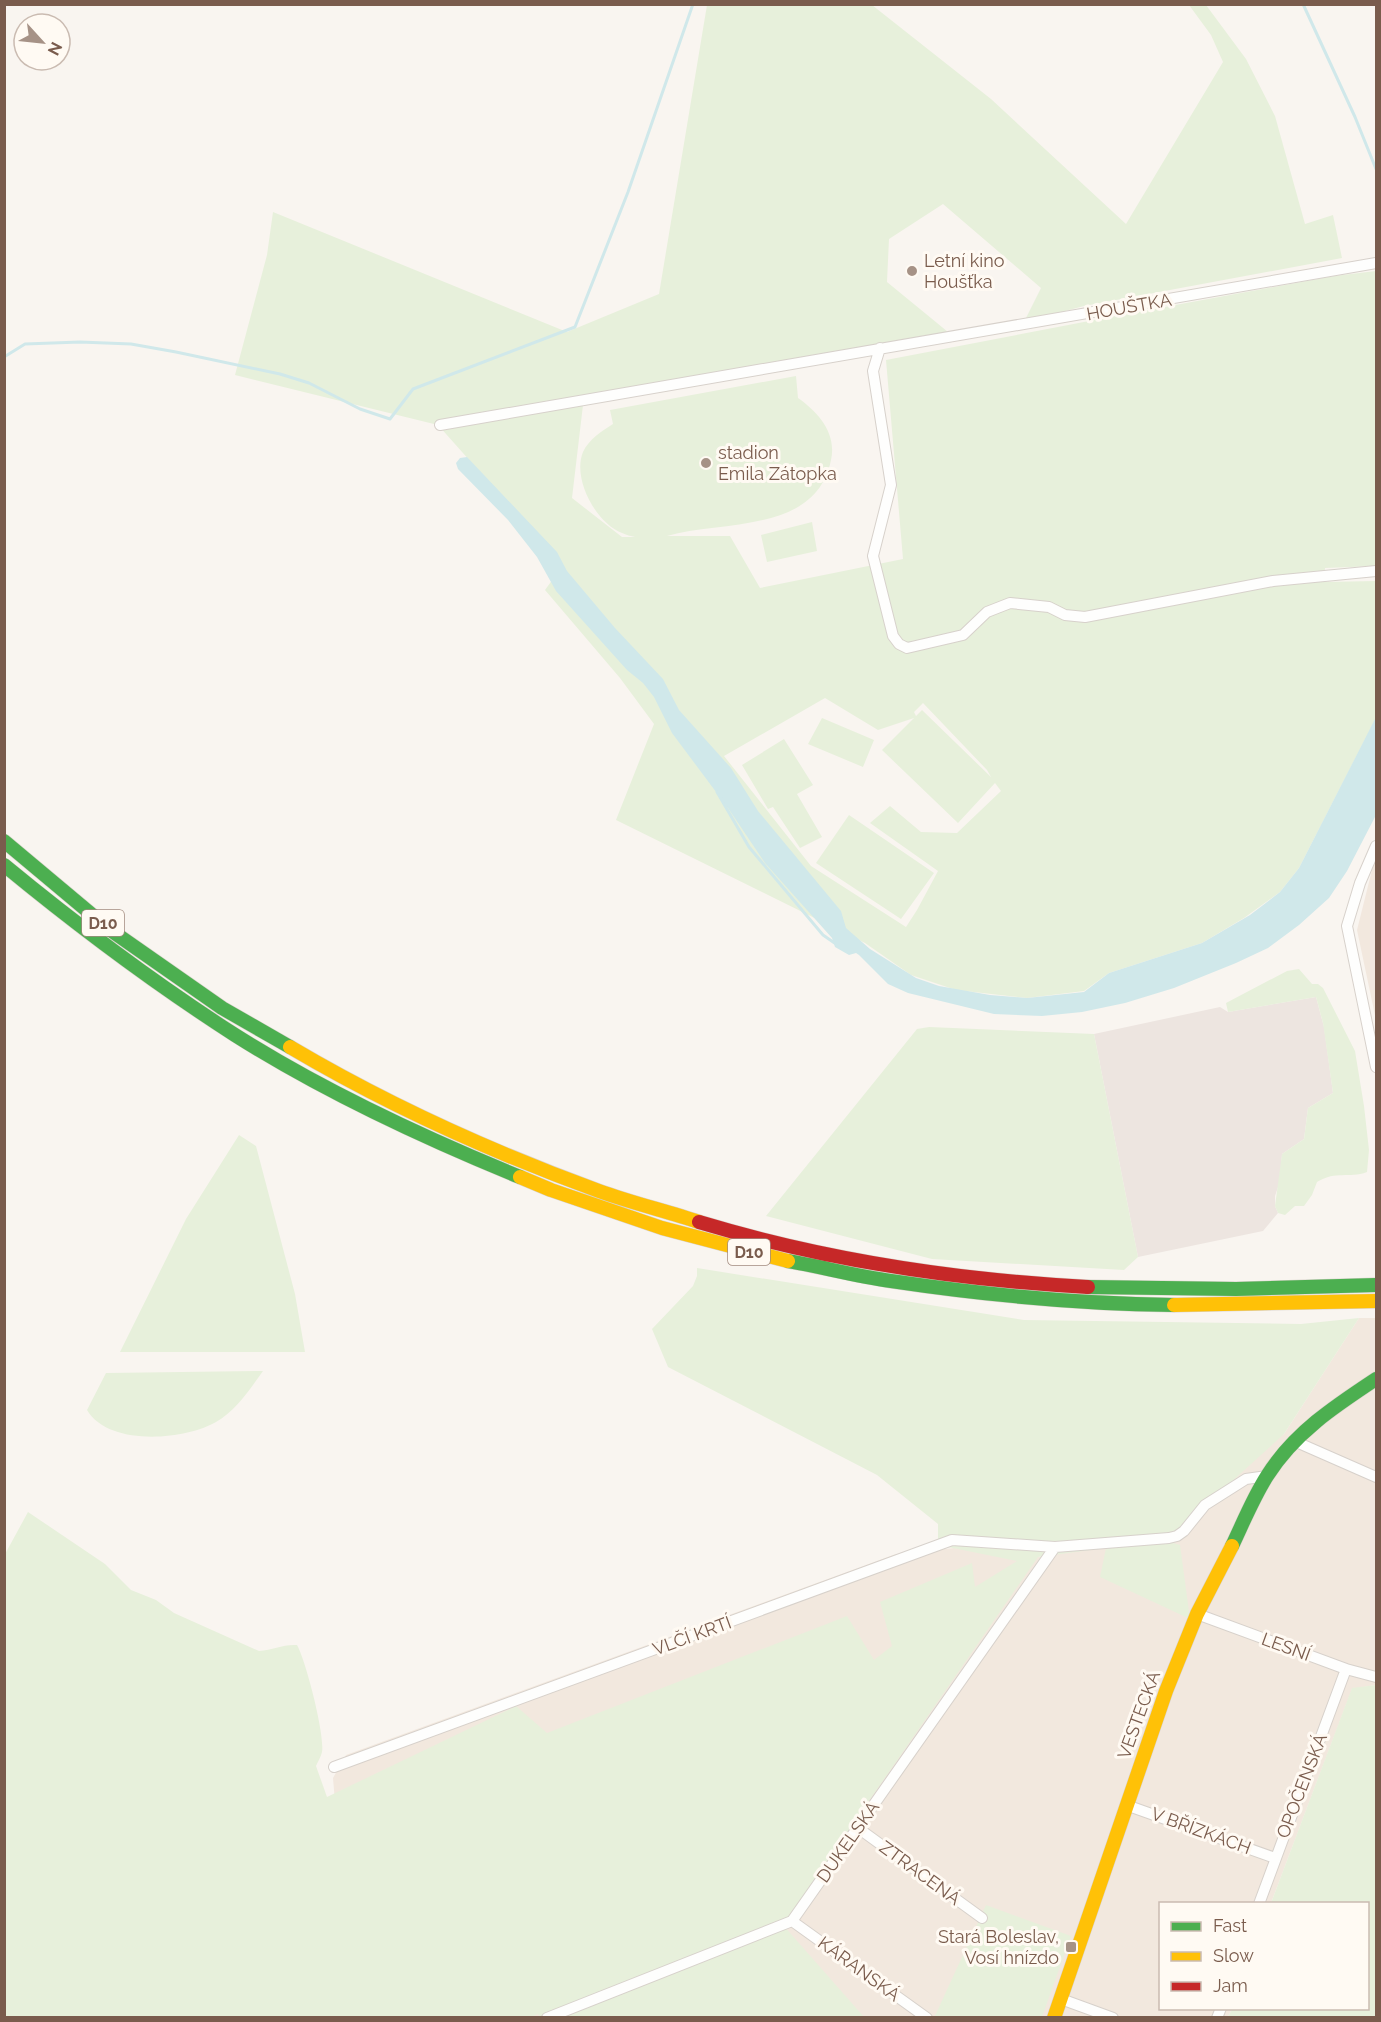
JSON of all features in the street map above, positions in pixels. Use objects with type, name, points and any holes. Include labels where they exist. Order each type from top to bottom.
[{"type":"main road","name":"D10","points":[[4,840],[98,920],[208,997],[350,1082],[416,1115],[510,1157],[656,1209],[731,1231],[861,1260],[1003,1281],[1142,1290],[1377,1285]]},
{"type":"main road","name":"D10","points":[[4,866],[85,931],[141,972],[243,1039],[343,1096],[412,1131],[502,1171],[639,1220],[728,1247],[860,1276],[1005,1296],[1143,1305],[1377,1301]]},
{"type":"main road","name":"VESTECKÁ","points":[[1054,2018],[1166,1690],[1197,1614],[1267,1476],[1294,1441],[1325,1413],[1377,1379]]},
{"type":"street","name":"HOUŠTKA","points":[[440,425],[1377,263]]},
{"type":"street","points":[[880,348],[873,371],[891,485],[873,556],[893,636],[898,644],[907,648],[956,638],[969,631],[987,612],[1010,603],[1049,607],[1065,615],[1085,617],[1273,581],[1377,571]]},
{"type":"street","points":[[1377,846],[1360,883],[1347,926],[1377,1067]]},
{"type":"street","points":[[1294,1441],[1377,1476]]},
{"type":"street","name":"VLČÍ KRTÍ","points":[[334,1767],[952,1540],[1055,1547],[1154,1540],[1177,1536],[1184,1531],[1205,1504],[1246,1479],[1267,1476]]},
{"type":"street","name":"DUKELSKÁ","points":[[792,1921],[1055,1547]]},
{"type":"street","name":"LESNÍ","points":[[1197,1614],[1346,1669],[1376,1677]]},
{"type":"street","name":"OPOČENSKÁ","points":[[1259,1902],[1346,1669]]},
{"type":"street","name":"V BŘÍZKÁCH","points":[[1126,1805],[1275,1857]]},
{"type":"street","name":"ZTRACENÁ","points":[[858,1828],[982,1918]]},
{"type":"street","points":[[547,2018],[792,1921]]},
{"type":"street","name":"KÁRANSKÁ","points":[[792,1921],[927,2018]]},
{"type":"street","points":[[1061,1999],[1113,2018]]},
{"type":"shaded area","points":[[1376,860],[1376,1020],[1357,930]]},
{"type":"shaded area","points":[[1316,997],[1324,1027],[1333,1093],[1308,1108],[1304,1139],[1282,1154],[1280,1181],[1275,1196],[1278,1213],[1263,1231],[1138,1257],[1094,1034],[1220,1007],[1228,1012]]},
{"type":"shaded area","points":[[1359,1318],[1376,1318],[1376,1685],[1352,1689],[1271,1902],[1159,1902],[1159,2010],[1232,2010],[1228,2017],[395,2017],[338,1838],[333,1778],[346,1755],[896,1554],[954,1548],[1039,1557],[1284,1434]]},
{"type":"green space","points":[[707,5],[872,5],[991,99],[1126,224],[1223,62],[1211,35],[1189,5],[1206,5],[1246,59],[1275,116],[1305,224],[1333,215],[1342,258],[1084,306],[1024,322],[1041,288],[943,204],[889,239],[887,282],[948,332],[583,405],[572,498],[622,537],[635,537],[612,528],[603,520],[589,499],[581,475],[580,463],[586,447],[596,436],[613,424],[610,410],[796,376],[798,398],[819,417],[831,441],[831,460],[822,484],[807,501],[787,512],[764,520],[667,536],[730,536],[760,588],[903,559],[886,360],[1334,276],[1376,271],[1376,566],[1325,568],[1324,582],[1376,581],[1376,718],[1299,868],[1280,892],[1244,918],[1202,943],[1109,973],[1084,991],[1027,998],[956,990],[911,975],[865,943],[616,820],[654,724],[620,678],[545,590],[563,565],[438,425],[235,375],[267,255],[273,212],[567,332],[659,294]],"holes":[[[825,698],[878,730],[914,718],[882,750],[958,823],[995,783],[1001,791],[957,833],[921,832],[890,806],[870,823],[938,871],[906,927],[811,866],[724,756]],[[923,703],[987,770],[991,777],[922,710],[916,716],[914,712]]]},
{"type":"green space","points":[[812,522],[817,551],[767,562],[761,535]]},
{"type":"green space","points":[[822,718],[874,740],[863,767],[808,744]]},
{"type":"green space","points":[[784,739],[813,785],[797,794],[822,837],[800,848],[773,807],[768,809],[742,765]]},
{"type":"green space","points":[[849,815],[934,873],[901,919],[816,863]]},
{"type":"green space","points":[[1299,969],[1312,984],[1318,984],[1323,988],[1355,1051],[1369,1150],[1367,1172],[1324,1178],[1317,1182],[1304,1206],[1295,1206],[1285,1215],[1278,1213],[1275,1206],[1282,1154],[1304,1139],[1308,1108],[1333,1093],[1323,1023],[1316,997],[1228,1012],[1226,1003],[1287,971]]},
{"type":"green space","points":[[929,1027],[1094,1034],[1138,1257],[1124,1270],[932,1259],[766,1216],[917,1029]]},
{"type":"green space","points":[[239,1135],[256,1146],[295,1294],[305,1352],[120,1352],[186,1219]]},
{"type":"green space","points":[[697,1268],[1024,1320],[1301,1324],[1359,1318],[1284,1434],[1175,1533],[1152,1537],[1180,1545],[1190,1619],[1100,1577],[1106,1548],[1038,1557],[783,1925],[864,2017],[540,2018],[538,2014],[529,2018],[5,2018],[4,1556],[28,1512],[105,1564],[131,1590],[156,1600],[174,1613],[259,1651],[297,1645],[318,1715],[322,1752],[316,1766],[327,1797],[516,1706],[547,1733],[847,1616],[874,1660],[892,1646],[880,1602],[972,1563],[975,1587],[1017,1561],[938,1545],[938,1524],[877,1475],[668,1367],[652,1329],[693,1286]]},
{"type":"green space","points":[[263,1371],[230,1412],[216,1422],[186,1433],[148,1437],[129,1435],[112,1430],[98,1422],[87,1410],[106,1373]]},
{"type":"green space","points":[[1376,1685],[1376,2017],[1228,2017],[1232,2010],[1369,2010],[1369,1902],[1271,1902],[1352,1688]]},
{"type":"green space","points":[[986,1905],[1071,1936],[1042,2017],[934,2018]]},
{"type":"water","points":[[467,457],[557,552],[567,571],[615,628],[663,679],[679,710],[731,768],[758,811],[841,911],[846,928],[870,949],[916,978],[939,986],[990,995],[1027,998],[1084,992],[1109,973],[1202,943],[1250,915],[1280,892],[1299,868],[1376,717],[1376,815],[1347,871],[1329,898],[1299,925],[1268,948],[1174,988],[1125,1003],[1082,1012],[1042,1016],[994,1014],[908,993],[888,984],[856,953],[849,955],[835,947],[832,938],[765,863],[728,808],[672,733],[654,697],[556,591],[537,557],[508,520],[458,469],[456,463],[460,458]]},
{"type":"waterway","points":[[4,357],[25,344],[80,342],[131,344],[280,374],[309,383],[360,409],[390,419],[413,389],[575,327],[628,192],[693,4]]},
{"type":"waterway","points":[[1303,4],[1355,117],[1376,169]]},
{"type":"waterway","points":[[717,792],[749,847],[823,935],[836,944]]},
{"type":"traffic: fast","points":[[4,841],[109,929],[222,1008],[290,1047]]},
{"type":"traffic: fast","points":[[4,865],[88,932],[146,974],[269,1056],[374,1112],[520,1177]]},
{"type":"traffic: fast","points":[[788,1261],[878,1279],[962,1291],[1067,1301],[1174,1305]]},
{"type":"traffic: fast","points":[[1088,1287],[1236,1289],[1376,1285]]},
{"type":"traffic: fast","points":[[1232,1546],[1262,1484],[1290,1446],[1331,1410],[1376,1379]]},
{"type":"traffic: slow","points":[[290,1047],[403,1108],[480,1144],[599,1191],[699,1222]]},
{"type":"traffic: slow","points":[[520,1177],[662,1228],[788,1261]]},
{"type":"traffic: slow","points":[[1174,1305],[1376,1301]]},
{"type":"traffic: slow","points":[[1054,2018],[1166,1691],[1197,1614],[1232,1546]]},
{"type":"traffic: jam","points":[[699,1222],[795,1247],[892,1266],[990,1279],[1088,1287]]},
{"type":"place","name":"Letní kino Houšťka","points":[[912,271]]},
{"type":"place","name":"stadion Emila Zátopka","points":[[706,463]]},
{"type":"place","name":"Stará Boleslav, Vosí hnízdo","points":[[1071,1947]]}]
